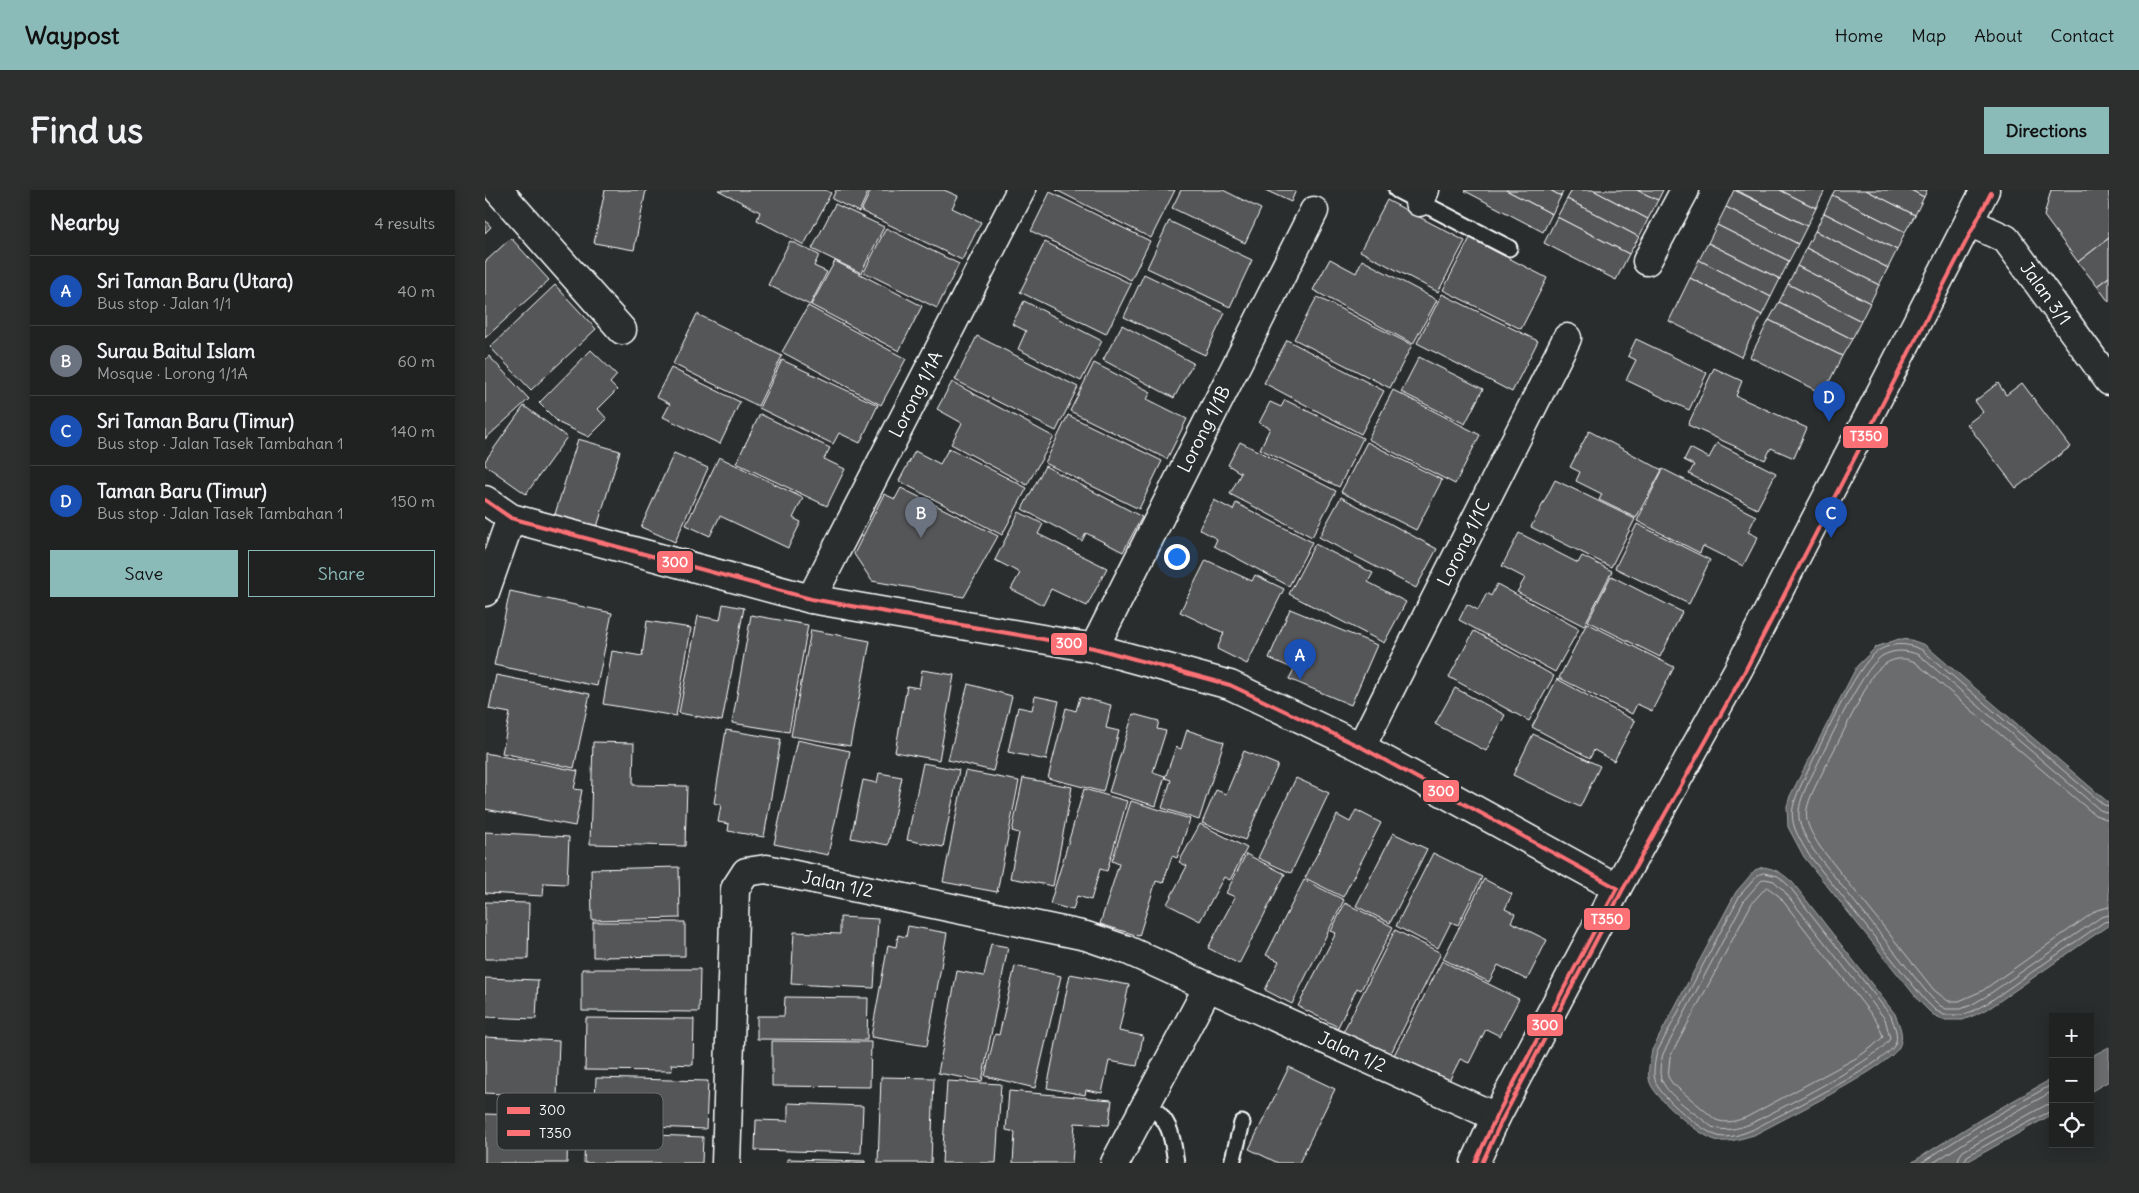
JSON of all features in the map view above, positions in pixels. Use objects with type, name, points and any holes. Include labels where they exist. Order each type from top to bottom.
[{"type":"street","points":[[498,190],[622,330]]},
{"type":"street","name":"Lorong 1/1A","points":[[811,599],[1021,190]]},
{"type":"street","points":[[1647,262],[1685,190]]},
{"type":"street","points":[[1475,1163],[1496,1117],[1617,888],[1739,668],[1985,190]]},
{"type":"street","name":"Lorong 1/1B","points":[[1094,648],[1314,211]]},
{"type":"street","name":"Jalan 3/1","points":[[1969,222],[2006,239],[2109,381]]},
{"type":"street","name":"Lorong 1/1C","points":[[1361,747],[1567,338]]},
{"type":"street","points":[[485,500],[511,518],[811,599],[1094,648],[1230,685],[1361,747],[1617,888]]},
{"type":"street","points":[[485,592],[511,518]]},
{"type":"street","name":"Jalan 1/2","points":[[725,1163],[735,889],[747,872],[766,869],[1086,936],[1127,950],[1496,1117]]},
{"type":"street","points":[[1115,1163],[1208,987]]},
{"type":"lane","points":[[1413,194],[1509,248]]},
{"type":"lane","points":[[1147,1103],[1161,1113],[1167,1124],[1173,1138],[1175,1163]]},
{"type":"lane","points":[[1232,1163],[1242,1123]]},
{"type":"water","points":[[1899,639],[1911,640],[1925,645],[2109,803],[2109,925],[1991,1007],[1963,1020],[1943,1020],[1932,1014],[1920,1002],[1804,857],[1788,827],[1787,806],[1790,796],[1857,666],[1876,647]]},
{"type":"water","points":[[1763,867],[1779,872],[1793,883],[1895,1014],[1901,1030],[1901,1043],[1891,1056],[1875,1068],[1833,1093],[1754,1135],[1720,1141],[1712,1139],[1693,1127],[1662,1100],[1651,1085],[1649,1063],[1652,1050],[1736,892],[1755,870]]},
{"type":"water","points":[[2109,1047],[2109,1081],[2094,1090],[2094,1058],[2094,1055]]},
{"type":"water","points":[[2049,1080],[2049,1116],[1965,1163],[1911,1163],[1981,1119]]},
{"type":"building","points":[[605,190],[646,190],[634,250],[594,243]]},
{"type":"building","points":[[718,190],[825,190],[831,193],[804,245],[757,220],[760,212]]},
{"type":"building","points":[[836,190],[869,190],[859,212],[832,199]]},
{"type":"building","points":[[871,190],[944,190],[958,196],[952,208],[981,222],[962,260],[861,211]]},
{"type":"building","points":[[1056,190],[1175,190],[1151,238]]},
{"type":"building","points":[[1181,190],[1223,190],[1261,209],[1245,243],[1172,208]]},
{"type":"building","points":[[1265,190],[1296,190],[1291,202]]},
{"type":"building","points":[[1466,190],[1506,190],[1552,214],[1543,232]]},
{"type":"building","points":[[1506,190],[1550,190],[1561,196],[1552,214]]},
{"type":"building","points":[[1550,190],[1564,190],[1561,196]]},
{"type":"building","points":[[1572,190],[1593,190],[1648,219],[1639,237],[1567,199]]},
{"type":"building","points":[[1593,190],[1637,190],[1658,200],[1648,219]]},
{"type":"building","points":[[1637,190],[1663,190],[1658,200]]},
{"type":"building","points":[[1734,190],[1807,226],[1798,244],[1726,207]]},
{"type":"building","points":[[1736,190],[1780,190],[1816,208],[1807,226]]},
{"type":"building","points":[[1780,190],[1825,190],[1816,208]]},
{"type":"building","points":[[1835,190],[1866,190],[1915,215],[1905,232],[1832,195]]},
{"type":"building","points":[[1866,190],[1911,190],[1924,197],[1915,215]]},
{"type":"building","points":[[1911,190],[1927,190],[1924,197]]},
{"type":"building","points":[[2051,190],[2109,190],[2109,238],[2078,262],[2044,216]]},
{"type":"building","points":[[1050,192],[1150,241],[1131,280],[1031,231]]},
{"type":"building","points":[[1832,195],[1905,232],[1897,250],[1824,213]]},
{"type":"building","points":[[1567,199],[1639,237],[1629,254],[1557,217]]},
{"type":"building","points":[[1387,200],[1465,241],[1438,292],[1360,251]]},
{"type":"building","points":[[835,204],[884,227],[861,273],[812,249]]},
{"type":"building","points":[[1726,207],[1798,244],[1789,261],[1717,225]]},
{"type":"building","points":[[1824,213],[1897,250],[1888,268],[1815,231]]},
{"type":"building","points":[[1557,217],[1629,254],[1616,280],[1544,243]]},
{"type":"building","points":[[485,220],[491,227],[485,233]]},
{"type":"building","points":[[1169,221],[1252,260],[1230,307],[1147,268]]},
{"type":"building","points":[[1717,225],[1789,261],[1780,279],[1708,243]]},
{"type":"building","points":[[886,228],[959,264],[937,308],[864,272]]},
{"type":"building","points":[[1815,231],[1888,268],[1879,285],[1806,248]]},
{"type":"building","points":[[511,238],[549,280],[485,338],[485,262]]},
{"type":"building","points":[[1470,238],[1547,278],[1521,329],[1443,290]]},
{"type":"building","points":[[2109,238],[2109,277],[2097,286],[2078,262]]},
{"type":"building","points":[[790,241],[819,255],[814,266],[827,272],[810,305],[768,285]]},
{"type":"building","points":[[1045,242],[1131,284],[1106,334],[1020,292]]},
{"type":"building","points":[[1708,243],[1780,279],[1771,297],[1699,260]]},
{"type":"building","points":[[1806,248],[1879,285],[1870,303],[1797,266]]},
{"type":"building","points":[[1330,259],[1356,273],[1362,260],[1437,300],[1413,344],[1313,290]]},
{"type":"building","points":[[1699,260],[1771,297],[1762,315],[1690,278]]},
{"type":"building","points":[[835,261],[922,306],[899,351],[811,305]]},
{"type":"building","points":[[1797,266],[1870,303],[1861,321],[1788,284]]},
{"type":"building","points":[[1144,274],[1225,313],[1205,355],[1124,317]]},
{"type":"building","points":[[2109,277],[2109,302],[2097,286]]},
{"type":"building","points":[[1690,278],[1762,315],[1741,357],[1669,321]]},
{"type":"building","points":[[1788,284],[1861,321],[1852,339],[1779,302]]},
{"type":"building","points":[[555,285],[596,329],[531,390],[490,347]]},
{"type":"building","points":[[1442,294],[1538,341],[1512,392],[1417,343]]},
{"type":"building","points":[[1317,297],[1412,345],[1390,388],[1294,339]]},
{"type":"building","points":[[1024,301],[1102,341],[1081,381],[1018,349],[1026,331],[1012,324]]},
{"type":"building","points":[[1779,302],[1852,339],[1842,356],[1769,320]]},
{"type":"building","points":[[808,306],[906,359],[881,405],[782,352]]},
{"type":"building","points":[[697,314],[782,356],[758,406],[673,364]]},
{"type":"building","points":[[1769,320],[1842,356],[1823,394],[1750,357]]},
{"type":"building","points":[[1122,325],[1193,363],[1174,398],[1103,360]]},
{"type":"building","points":[[977,336],[1078,387],[1056,431],[955,380]]},
{"type":"building","points":[[1636,339],[1707,373],[1689,410],[1626,380],[1636,360],[1628,356]]},
{"type":"building","points":[[1287,340],[1384,391],[1361,434],[1264,383]]},
{"type":"building","points":[[591,350],[617,375],[610,383],[617,390],[598,409],[607,419],[589,437],[559,423],[539,403]]},
{"type":"building","points":[[489,356],[529,399],[485,439],[485,360]]},
{"type":"building","points":[[1419,357],[1483,389],[1465,424],[1401,392]]},
{"type":"building","points":[[782,360],[878,405],[860,443],[839,433],[833,444],[759,408]]},
{"type":"building","points":[[1094,363],[1151,392],[1147,399],[1187,419],[1167,459],[1070,411]]},
{"type":"building","points":[[671,368],[740,402],[720,444],[663,417],[670,404],[656,397]]},
{"type":"building","points":[[1714,368],[1742,381],[1736,396],[1807,428],[1794,458],[1771,448],[1765,460],[1688,425]]},
{"type":"building","points":[[952,382],[1054,437],[1027,485],[951,444],[962,423],[937,409]]},
{"type":"building","points":[[1998,383],[2006,395],[2022,383],[2070,447],[2016,488],[1967,424],[1983,412],[1975,401]]},
{"type":"building","points":[[1393,390],[1480,435],[1455,484],[1368,439]]},
{"type":"building","points":[[1285,400],[1363,438],[1339,487],[1260,449],[1270,428],[1259,423],[1270,402],[1281,407]]},
{"type":"building","points":[[524,406],[567,437],[526,494],[485,465],[485,461]]},
{"type":"building","points":[[760,414],[830,448],[824,459],[845,469],[827,506],[736,463]]},
{"type":"building","points":[[1068,415],[1162,461],[1139,509],[1045,463]]},
{"type":"building","points":[[1589,431],[1662,470],[1636,518],[1599,500],[1602,494],[1576,481],[1580,472],[1570,467]]},
{"type":"building","points":[[578,439],[620,451],[594,537],[552,524]]},
{"type":"building","points":[[1240,442],[1336,491],[1312,537],[1230,494],[1241,473],[1228,465]]},
{"type":"building","points":[[1367,442],[1442,480],[1416,530],[1341,492]]},
{"type":"building","points":[[1717,443],[1776,473],[1757,509],[1689,474],[1694,465],[1684,460],[1690,448],[1709,458]]},
{"type":"building","points":[[949,448],[1027,488],[1002,535],[899,481],[915,451],[940,464]]},
{"type":"building","points":[[674,453],[708,468],[675,542],[641,527]]},
{"type":"building","points":[[719,457],[803,498],[793,518],[801,522],[788,548],[720,516],[710,536],[686,525]]},
{"type":"building","points":[[1045,466],[1142,517],[1123,552],[1086,533],[1082,541],[1022,509]]},
{"type":"building","points":[[1663,469],[1756,516],[1748,532],[1758,537],[1743,566],[1703,546],[1700,553],[1637,521]]},
{"type":"building","points":[[1555,480],[1635,519],[1611,567],[1531,527]]},
{"type":"building","points":[[901,488],[998,536],[964,597],[872,581],[854,554],[884,494],[895,499]]},
{"type":"building","points":[[1341,497],[1437,549],[1416,588],[1319,537]]},
{"type":"building","points":[[1214,500],[1233,510],[1236,503],[1312,542],[1289,586],[1214,546],[1217,539],[1199,529]]},
{"type":"building","points":[[1019,512],[1043,524],[1038,534],[1107,568],[1087,606],[1051,589],[1043,605],[1011,589],[1020,573],[995,560]]},
{"type":"building","points":[[1637,524],[1710,560],[1689,604],[1615,568]]},
{"type":"building","points":[[1519,533],[1578,563],[1582,556],[1612,571],[1584,626],[1517,592],[1525,578],[1502,566]]},
{"type":"building","points":[[1315,544],[1373,573],[1368,582],[1406,602],[1384,643],[1289,594]]},
{"type":"building","points":[[1206,560],[1252,581],[1255,575],[1284,589],[1247,664],[1217,649],[1224,633],[1180,612]]},
{"type":"building","points":[[1611,576],[1682,612],[1660,657],[1588,621]]},
{"type":"building","points":[[1497,584],[1579,629],[1555,672],[1459,620],[1467,604],[1478,610],[1487,593],[1491,596]]},
{"type":"building","points":[[510,591],[612,613],[597,686],[494,665]]},
{"type":"building","points":[[723,604],[744,608],[722,721],[679,713],[698,616],[720,620]]},
{"type":"building","points":[[1290,609],[1377,645],[1351,705],[1289,679],[1294,669],[1269,658]]},
{"type":"building","points":[[751,615],[808,625],[789,732],[732,723]]},
{"type":"building","points":[[647,621],[691,628],[676,716],[603,704],[612,651],[642,656]]},
{"type":"building","points":[[1587,623],[1674,667],[1652,711],[1637,704],[1632,714],[1559,678]]},
{"type":"building","points":[[811,630],[870,641],[850,746],[791,736]]},
{"type":"building","points":[[1474,631],[1554,676],[1529,721],[1449,677]]},
{"type":"building","points":[[922,670],[954,675],[939,760],[895,752],[907,686],[919,688]]},
{"type":"building","points":[[496,675],[590,694],[574,768],[502,753],[510,713],[489,709]]},
{"type":"building","points":[[1557,679],[1635,721],[1614,761],[1594,750],[1590,758],[1532,727]]},
{"type":"building","points":[[968,684],[1012,696],[993,771],[948,760]]},
{"type":"building","points":[[1455,688],[1505,715],[1486,751],[1435,724]]},
{"type":"building","points":[[1035,696],[1059,701],[1046,760],[1008,752],[1018,707],[1032,710]]},
{"type":"building","points":[[1080,697],[1111,705],[1106,728],[1119,731],[1103,792],[1048,778],[1066,708],[1076,711]]},
{"type":"building","points":[[1133,714],[1159,721],[1157,729],[1166,731],[1153,772],[1165,776],[1156,806],[1109,792]]},
{"type":"building","points":[[726,730],[781,739],[764,837],[728,831],[729,824],[718,822],[721,805],[714,803]]},
{"type":"building","points":[[1187,730],[1224,742],[1199,820],[1162,808],[1171,780],[1165,778],[1176,747],[1181,749]]},
{"type":"building","points":[[1533,734],[1600,766],[1580,807],[1513,775]]},
{"type":"building","points":[[797,740],[850,751],[828,855],[774,844]]},
{"type":"building","points":[[593,742],[634,743],[633,785],[687,786],[685,846],[590,844]]},
{"type":"building","points":[[1244,751],[1278,765],[1245,840],[1202,823],[1216,790],[1226,794]]},
{"type":"building","points":[[485,753],[578,771],[574,789],[582,790],[575,826],[485,809]]},
{"type":"building","points":[[923,763],[959,770],[943,847],[907,840]]},
{"type":"building","points":[[965,771],[1019,781],[997,892],[943,882]]},
{"type":"building","points":[[879,773],[902,777],[888,845],[851,838],[863,780],[877,783]]},
{"type":"building","points":[[1023,778],[1072,787],[1053,886],[1010,878],[1019,833],[1012,831]]},
{"type":"building","points":[[1296,778],[1329,793],[1291,873],[1258,858]]},
{"type":"building","points":[[1084,789],[1127,801],[1107,871],[1100,869],[1091,900],[1077,896],[1073,910],[1050,904]]},
{"type":"building","points":[[1131,801],[1190,819],[1177,858],[1172,856],[1163,883],[1156,881],[1139,936],[1100,924],[1119,864],[1112,861]]},
{"type":"building","points":[[1356,810],[1381,823],[1343,897],[1305,878],[1337,815],[1350,822]]},
{"type":"building","points":[[1200,824],[1247,848],[1230,880],[1224,877],[1200,921],[1167,904],[1187,866],[1179,862]]},
{"type":"building","points":[[485,832],[569,837],[567,884],[544,883],[543,896],[485,893]]},
{"type":"building","points":[[1393,833],[1427,849],[1390,923],[1356,906]]},
{"type":"building","points":[[1433,853],[1482,877],[1458,925],[1451,922],[1438,948],[1396,926]]},
{"type":"building","points":[[1246,854],[1285,874],[1239,964],[1208,948],[1235,897],[1226,893]]},
{"type":"building","points":[[679,867],[680,918],[592,920],[591,869]]},
{"type":"building","points":[[1484,879],[1512,894],[1505,909],[1515,914],[1511,922],[1547,940],[1527,980],[1498,965],[1489,982],[1443,959]]},
{"type":"building","points":[[1304,880],[1344,900],[1292,1004],[1265,990],[1279,961],[1266,955]]},
{"type":"building","points":[[485,902],[529,903],[528,959],[485,959]]},
{"type":"building","points":[[1345,903],[1393,927],[1361,990],[1357,988],[1338,1027],[1298,1006],[1336,933],[1331,931]]},
{"type":"building","points":[[840,917],[878,919],[874,988],[791,984],[794,932],[840,934]]},
{"type":"building","points":[[593,922],[685,922],[685,956],[593,957]]},
{"type":"building","points":[[908,926],[947,933],[927,1046],[871,1037],[888,945],[896,947],[898,935],[906,937]]},
{"type":"building","points":[[1395,930],[1441,953],[1389,1057],[1342,1034]]},
{"type":"building","points":[[991,944],[1008,947],[982,1081],[938,1073],[957,971],[984,976]]},
{"type":"building","points":[[1442,961],[1519,999],[1500,1036],[1486,1029],[1469,1063],[1460,1059],[1446,1087],[1392,1059]]},
{"type":"building","points":[[1015,966],[1061,976],[1035,1088],[985,1076],[995,1034],[999,1035]]},
{"type":"building","points":[[582,969],[700,969],[699,1012],[582,1011]]},
{"type":"building","points":[[1070,974],[1129,985],[1119,1031],[1143,1036],[1137,1066],[1109,1061],[1102,1093],[1086,1090],[1085,1095],[1047,1088]]},
{"type":"building","points":[[485,978],[538,980],[536,1019],[485,1017]]},
{"type":"building","points":[[785,997],[868,998],[867,1040],[757,1039],[757,1016],[784,1016]]},
{"type":"building","points":[[586,1018],[694,1019],[693,1065],[671,1064],[672,1071],[585,1070]]},
{"type":"building","points":[[485,1037],[559,1041],[557,1093],[485,1093]]},
{"type":"building","points":[[772,1041],[871,1042],[870,1087],[772,1086]]},
{"type":"building","points":[[1289,1067],[1335,1089],[1299,1163],[1278,1163],[1249,1149]]},
{"type":"building","points":[[881,1077],[934,1078],[931,1163],[878,1163]]},
{"type":"building","points":[[596,1078],[708,1081],[706,1129],[663,1127],[663,1093],[595,1093]]},
{"type":"building","points":[[947,1081],[1001,1084],[996,1163],[942,1163]]},
{"type":"building","points":[[1009,1091],[1112,1100],[1109,1125],[1075,1123],[1072,1163],[1013,1163],[1015,1132],[1006,1130]]},
{"type":"building","points":[[788,1103],[863,1106],[861,1153],[755,1150],[756,1120],[788,1121]]},
{"type":"building","points":[[485,1114],[497,1114],[497,1150],[567,1150],[567,1163],[485,1163]]},
{"type":"building","points":[[663,1135],[703,1137],[702,1163],[584,1163],[584,1150],[663,1150]]},
{"type":"building","points":[[787,1159],[865,1161],[865,1163],[787,1163]]},
{"type":"transit line","name":"T350","points":[[1482,1163],[1502,1120],[1622,891],[1745,671],[1991,193]]},
{"type":"transit line","name":"300","points":[[485,500],[511,518],[811,599],[1094,648],[1230,685],[1361,747],[1617,888]]},
{"type":"transit line","name":"300","points":[[1475,1163],[1496,1117],[1617,888]]},
{"type":"place","name":"Taman Baru (Timur)","points":[[1829,422]]},
{"type":"place","name":"Surau Baitul Islam","points":[[921,538]]},
{"type":"place","name":"Sri Taman Baru (Timur)","points":[[1831,538]]},
{"type":"place","name":"Sri Taman Baru (Utara)","points":[[1300,680]]}]
